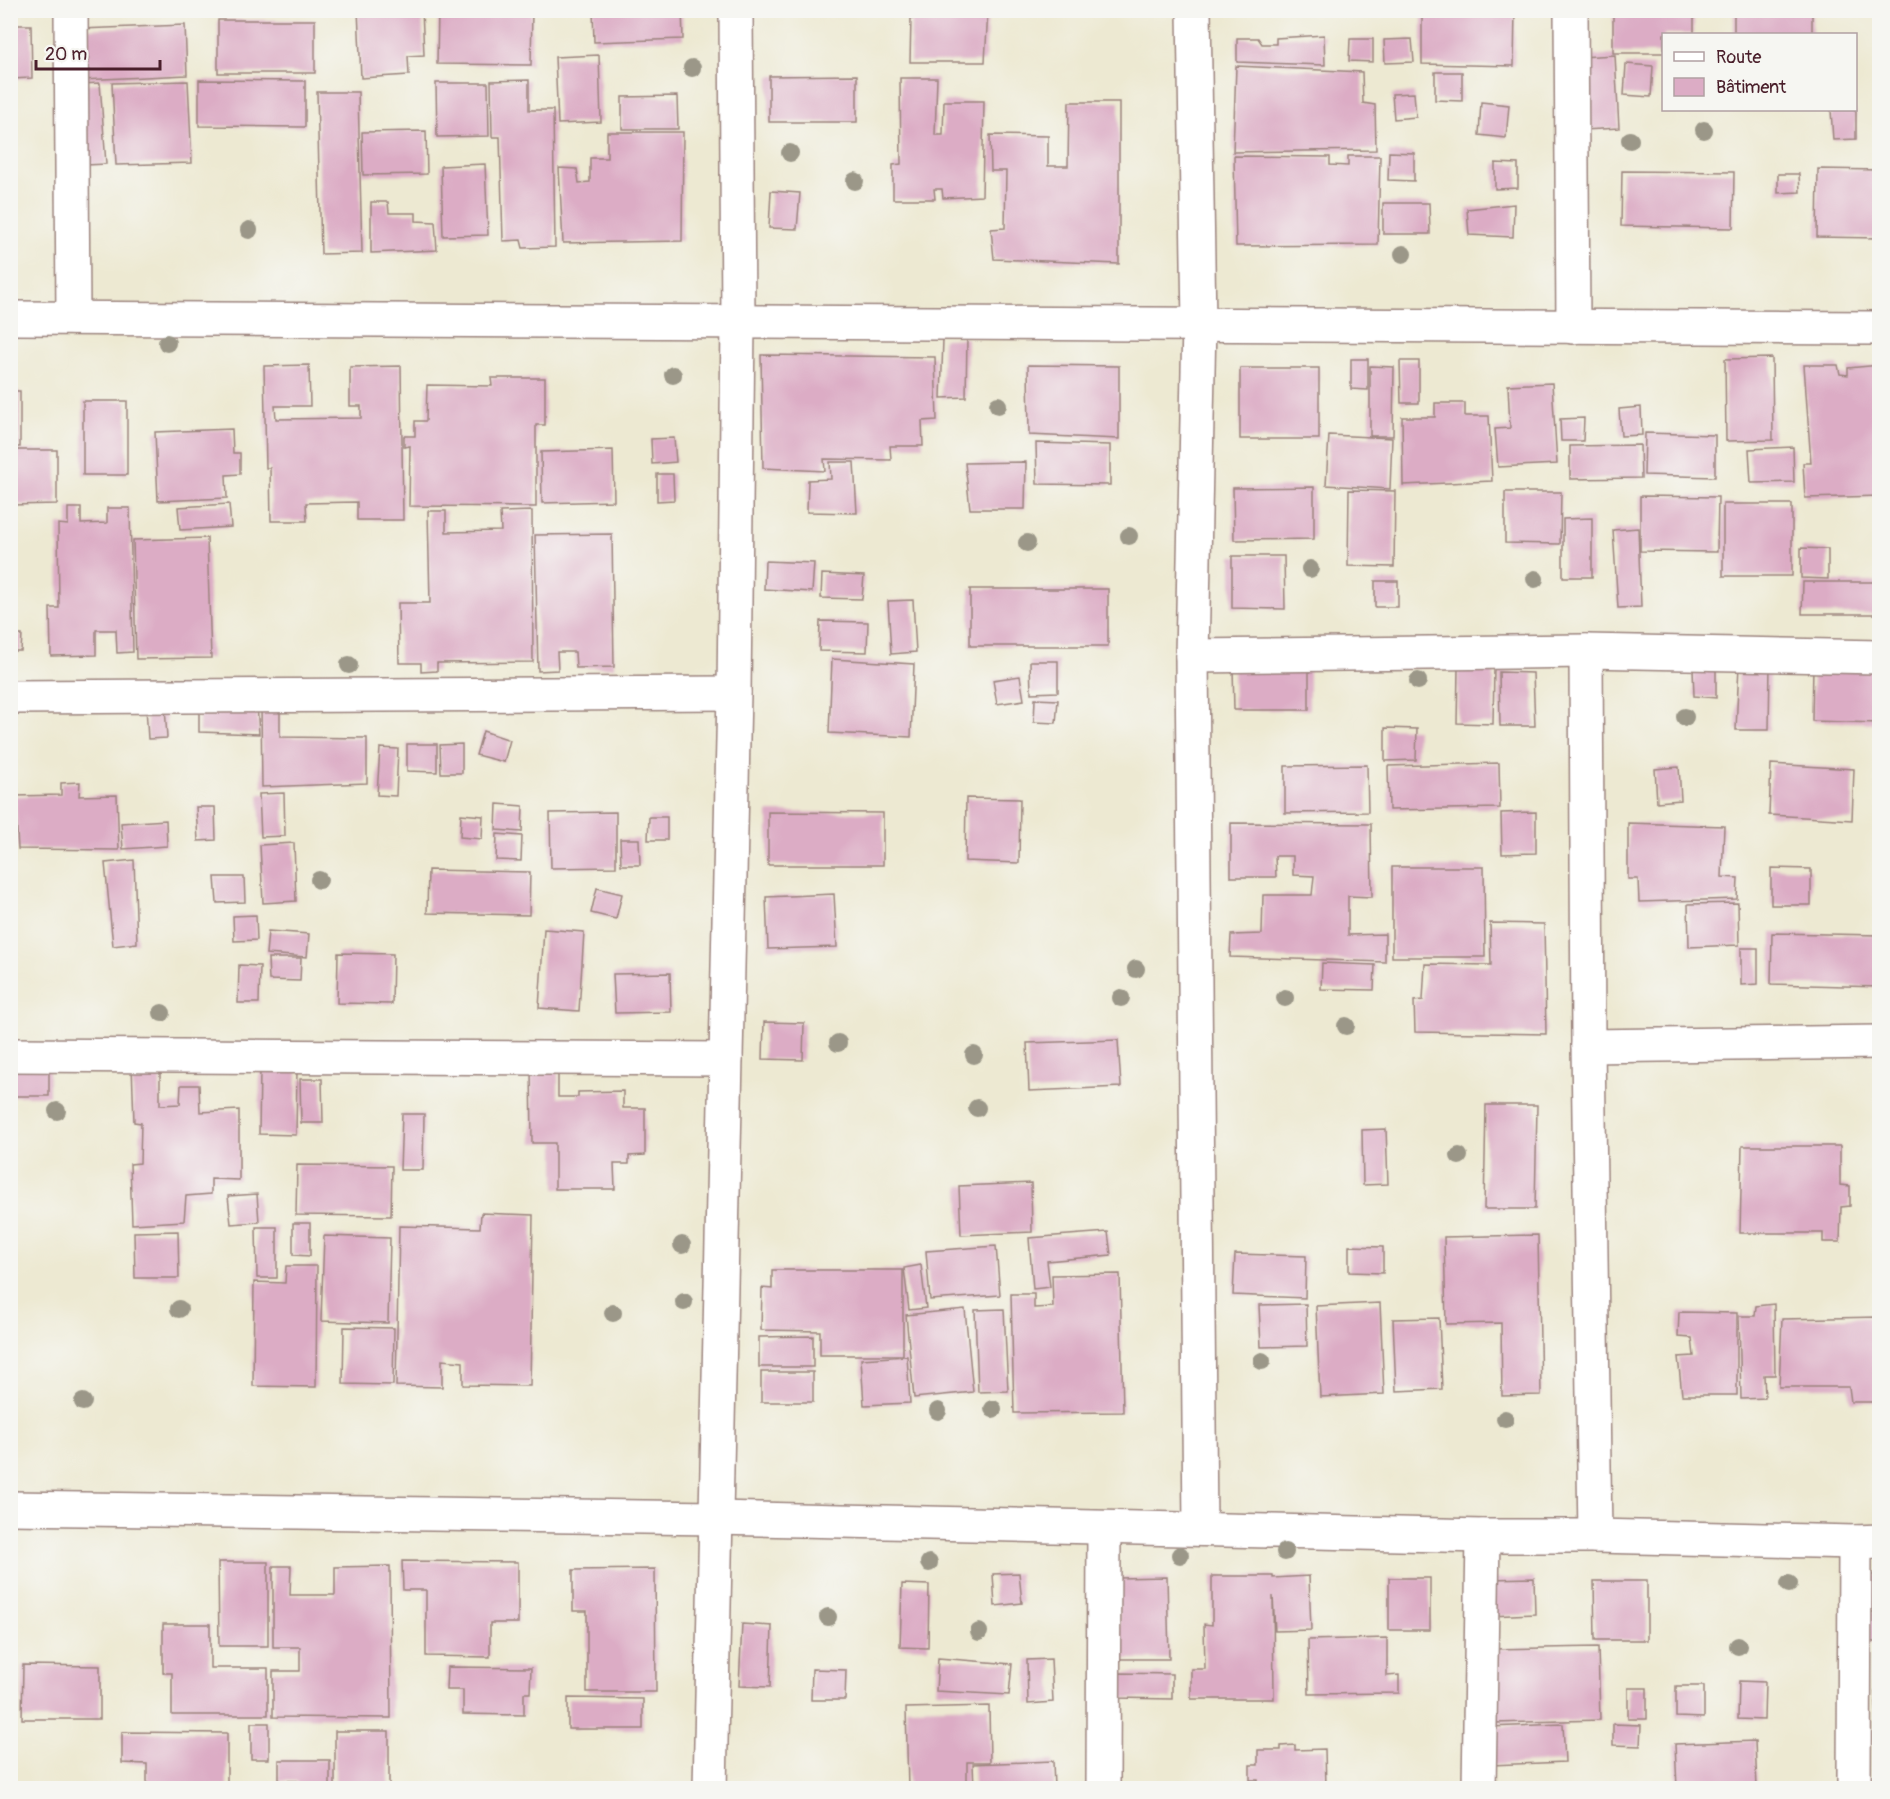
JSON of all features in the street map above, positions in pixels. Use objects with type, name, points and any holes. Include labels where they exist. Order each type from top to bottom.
[{"type":"street","points":[[71,10],[73,318]]},
{"type":"street","points":[[710,1788],[734,693],[738,322],[736,10]]},
{"type":"street","points":[[1194,10],[1199,324],[1192,656],[1200,1529]]},
{"type":"street","points":[[1571,10],[1573,327]]},
{"type":"street","points":[[10,318],[1880,328]]},
{"type":"street","points":[[1192,656],[1586,651],[1880,657]]},
{"type":"street","points":[[1586,651],[1588,1046],[1595,1536]]},
{"type":"street","points":[[10,697],[734,693]]},
{"type":"street","points":[[1588,1046],[1880,1042]]},
{"type":"street","points":[[10,1055],[726,1059]]},
{"type":"street","points":[[10,1508],[715,1518],[1483,1536],[1867,1541],[1854,1788]]},
{"type":"street","points":[[1103,1788],[1104,1528]]},
{"type":"street","points":[[1479,1788],[1483,1536]]},
{"type":"building","points":[[358,10],[422,10],[424,55],[408,56],[409,75],[361,78]]},
{"type":"building","points":[[438,10],[532,10],[531,65],[437,64]]},
{"type":"building","points":[[593,10],[682,10],[683,39],[594,42]]},
{"type":"building","points":[[943,10],[988,10],[985,62],[910,62],[911,18],[943,15]]},
{"type":"building","points":[[1422,10],[1515,10],[1514,66],[1422,64]]},
{"type":"building","points":[[1613,10],[1694,10],[1694,33],[1662,33],[1662,53],[1613,53]]},
{"type":"building","points":[[1734,10],[1812,10],[1812,33],[1734,33]]},
{"type":"building","points":[[218,20],[315,20],[315,73],[218,73]]},
{"type":"building","points":[[10,25],[31,25],[32,78],[10,79]]},
{"type":"building","points":[[185,25],[187,75],[82,80],[80,29]]},
{"type":"building","points":[[1324,35],[1325,65],[1237,62],[1237,38],[1258,38],[1262,44],[1276,44],[1276,38]]},
{"type":"building","points":[[1350,39],[1373,39],[1373,62],[1349,61]]},
{"type":"building","points":[[1412,39],[1414,62],[1385,63],[1384,40]]},
{"type":"building","points":[[599,55],[601,122],[558,124],[555,57]]},
{"type":"building","points":[[1615,55],[1619,128],[1584,130],[1580,57]]},
{"type":"building","points":[[1626,64],[1653,66],[1651,97],[1624,95]]},
{"type":"building","points":[[1236,66],[1362,72],[1363,103],[1375,105],[1376,150],[1233,152]]},
{"type":"building","points":[[1435,72],[1462,72],[1462,101],[1435,100]]},
{"type":"building","points":[[857,75],[857,122],[769,122],[769,76]]},
{"type":"building","points":[[900,78],[937,78],[935,135],[943,135],[944,101],[984,101],[982,196],[943,198],[942,189],[934,189],[935,199],[893,199],[893,165],[901,164]]},
{"type":"building","points":[[199,80],[305,81],[305,127],[199,126]]},
{"type":"building","points":[[529,80],[529,110],[553,110],[555,247],[523,248],[521,240],[503,241],[500,137],[492,137],[491,81]]},
{"type":"building","points":[[188,81],[192,163],[116,165],[112,83]]},
{"type":"building","points":[[100,83],[106,164],[86,165],[81,84]]},
{"type":"building","points":[[436,83],[488,83],[489,136],[437,137]]},
{"type":"building","points":[[317,92],[358,92],[362,253],[321,254]]},
{"type":"building","points":[[1414,93],[1416,117],[1394,119],[1392,94]]},
{"type":"building","points":[[677,96],[678,129],[622,129],[622,97]]},
{"type":"building","points":[[1069,102],[1119,102],[1119,264],[994,259],[991,229],[1005,228],[1006,171],[991,171],[990,135],[1048,136],[1048,166],[1068,166]]},
{"type":"building","points":[[1481,102],[1509,105],[1506,138],[1479,135]]},
{"type":"building","points":[[1831,111],[1856,111],[1856,139],[1833,140]]},
{"type":"building","points":[[426,131],[427,174],[363,175],[362,132]]},
{"type":"building","points":[[607,132],[683,132],[682,241],[563,243],[559,168],[577,169],[579,183],[590,182],[590,158],[607,158]]},
{"type":"building","points":[[1389,152],[1414,153],[1414,181],[1388,180]]},
{"type":"building","points":[[1234,156],[1330,157],[1330,165],[1348,166],[1348,156],[1380,156],[1378,245],[1236,246]]},
{"type":"building","points":[[1495,163],[1518,164],[1518,188],[1495,189]]},
{"type":"building","points":[[485,164],[488,235],[443,236],[441,166]]},
{"type":"building","points":[[1818,169],[1880,170],[1880,238],[1817,237]]},
{"type":"building","points":[[1622,171],[1734,172],[1733,228],[1621,226]]},
{"type":"building","points":[[1778,174],[1799,174],[1800,192],[1778,193]]},
{"type":"building","points":[[771,191],[800,193],[797,229],[769,228]]},
{"type":"building","points":[[371,202],[388,202],[389,213],[416,213],[416,221],[435,222],[437,250],[371,253]]},
{"type":"building","points":[[1383,203],[1429,203],[1430,234],[1383,234]]},
{"type":"building","points":[[1514,204],[1513,237],[1469,235],[1467,209]]},
{"type":"building","points":[[967,338],[966,397],[941,398],[943,339]]},
{"type":"building","points":[[761,355],[935,357],[937,420],[922,421],[923,446],[890,446],[891,460],[824,459],[825,471],[763,468]]},
{"type":"building","points":[[1772,358],[1773,440],[1726,441],[1725,359]]},
{"type":"building","points":[[1351,359],[1368,359],[1368,390],[1351,389]]},
{"type":"building","points":[[1400,361],[1419,361],[1419,403],[1401,403]]},
{"type":"building","points":[[309,365],[310,406],[275,406],[276,419],[361,418],[361,406],[350,406],[350,367],[401,366],[403,520],[357,520],[357,502],[306,503],[307,521],[271,521],[270,468],[266,468],[264,366]]},
{"type":"building","points":[[1028,365],[1119,366],[1119,439],[1029,435]]},
{"type":"building","points":[[1804,365],[1838,365],[1840,374],[1848,375],[1848,368],[1880,365],[1880,496],[1805,498],[1803,463],[1811,463]]},
{"type":"building","points":[[1370,366],[1394,367],[1393,436],[1370,436]]},
{"type":"building","points":[[1240,368],[1319,368],[1319,439],[1240,439]]},
{"type":"building","points":[[491,378],[545,378],[545,425],[536,425],[536,507],[409,506],[410,446],[404,447],[404,436],[415,436],[415,421],[426,421],[427,385],[492,386]]},
{"type":"building","points":[[1552,383],[1557,464],[1498,467],[1495,429],[1510,428],[1508,385]]},
{"type":"building","points":[[10,391],[20,391],[20,447],[10,447]]},
{"type":"building","points":[[83,401],[127,401],[127,475],[83,475]]},
{"type":"building","points":[[1435,403],[1465,403],[1465,416],[1489,416],[1492,481],[1403,485],[1402,417],[1435,417]]},
{"type":"building","points":[[1641,407],[1642,435],[1621,436],[1619,409]]},
{"type":"building","points":[[1584,418],[1583,441],[1561,441],[1560,419]]},
{"type":"building","points":[[232,429],[233,453],[240,453],[240,474],[226,475],[227,498],[158,501],[155,432]]},
{"type":"building","points":[[1645,433],[1715,435],[1715,477],[1644,475]]},
{"type":"building","points":[[1329,435],[1392,438],[1390,489],[1326,485]]},
{"type":"building","points":[[674,438],[676,462],[652,464],[651,439]]},
{"type":"building","points":[[1036,443],[1110,445],[1110,485],[1037,484]]},
{"type":"building","points":[[1640,445],[1641,478],[1570,479],[1570,446]]},
{"type":"building","points":[[1793,447],[1794,482],[1751,483],[1749,449]]},
{"type":"building","points":[[10,450],[57,450],[57,504],[10,505]]},
{"type":"building","points":[[613,450],[614,501],[542,503],[541,452]]},
{"type":"building","points":[[830,462],[854,462],[857,513],[807,512],[808,480],[831,479]]},
{"type":"building","points":[[1026,462],[1025,509],[970,509],[965,463]]},
{"type":"building","points":[[657,474],[673,474],[674,500],[657,501]]},
{"type":"building","points":[[1314,487],[1314,539],[1234,540],[1233,488]]},
{"type":"building","points":[[1349,490],[1395,491],[1394,567],[1348,566]]},
{"type":"building","points":[[1505,492],[1561,492],[1560,544],[1505,543]]},
{"type":"building","points":[[1640,496],[1718,497],[1717,552],[1640,551]]},
{"type":"building","points":[[229,504],[231,527],[180,530],[178,507]]},
{"type":"building","points":[[1723,504],[1792,504],[1792,576],[1723,576]]},
{"type":"building","points":[[68,508],[81,508],[81,524],[107,523],[107,508],[130,508],[133,652],[117,653],[116,630],[96,630],[96,655],[51,656],[50,608],[59,608],[58,524],[68,525]]},
{"type":"building","points":[[428,511],[446,511],[446,532],[501,531],[500,512],[532,511],[533,662],[437,663],[437,671],[421,672],[421,663],[399,663],[398,603],[430,603]]},
{"type":"building","points":[[1592,518],[1592,577],[1563,577],[1563,519]]},
{"type":"building","points":[[1638,528],[1641,607],[1618,608],[1613,530]]},
{"type":"building","points":[[612,534],[614,667],[576,668],[575,652],[557,652],[558,670],[538,671],[535,535]]},
{"type":"building","points":[[207,538],[211,658],[136,659],[133,540]]},
{"type":"building","points":[[1801,548],[1828,549],[1828,579],[1801,578]]},
{"type":"building","points":[[1232,556],[1284,556],[1285,609],[1232,608]]},
{"type":"building","points":[[765,561],[814,563],[812,592],[764,589]]},
{"type":"building","points":[[822,574],[864,576],[862,599],[821,598]]},
{"type":"building","points":[[1375,581],[1398,581],[1398,607],[1375,607]]},
{"type":"building","points":[[1803,582],[1878,582],[1877,614],[1802,614]]},
{"type":"building","points":[[970,589],[1108,589],[1108,646],[970,646]]},
{"type":"building","points":[[913,600],[916,652],[891,654],[888,601]]},
{"type":"building","points":[[820,621],[868,622],[867,652],[819,651]]},
{"type":"building","points":[[10,635],[22,635],[21,651],[10,651]]},
{"type":"building","points":[[832,659],[914,664],[911,737],[829,733]]},
{"type":"building","points":[[1030,661],[1058,661],[1058,692],[1031,693]]},
{"type":"building","points":[[1770,664],[1769,730],[1736,730],[1739,665]]},
{"type":"building","points":[[1813,664],[1880,666],[1879,723],[1812,721]]},
{"type":"building","points":[[1233,668],[1309,668],[1309,710],[1234,710]]},
{"type":"building","points":[[1458,668],[1494,669],[1493,724],[1457,723]]},
{"type":"building","points":[[1693,669],[1716,670],[1716,698],[1694,696]]},
{"type":"building","points":[[1499,672],[1533,673],[1535,726],[1500,726]]},
{"type":"building","points":[[1020,676],[1024,700],[997,704],[993,680]]},
{"type":"building","points":[[1035,699],[1058,700],[1056,723],[1034,722]]},
{"type":"building","points":[[199,703],[257,704],[259,734],[199,732]]},
{"type":"building","points":[[165,706],[167,738],[148,739],[146,707]]},
{"type":"building","points":[[261,707],[280,707],[280,737],[367,738],[367,783],[262,787]]},
{"type":"building","points":[[1385,728],[1417,729],[1416,760],[1385,761]]},
{"type":"building","points":[[483,731],[510,740],[504,762],[476,755]]},
{"type":"building","points":[[407,744],[437,744],[437,772],[407,771]]},
{"type":"building","points":[[462,744],[462,773],[441,773],[440,745]]},
{"type":"building","points":[[380,748],[398,749],[396,796],[377,795]]},
{"type":"building","points":[[1499,763],[1500,808],[1389,810],[1388,766]]},
{"type":"building","points":[[1771,764],[1854,769],[1852,820],[1769,815]]},
{"type":"building","points":[[1367,765],[1368,812],[1285,813],[1285,766]]},
{"type":"building","points":[[1679,767],[1681,800],[1657,802],[1655,769]]},
{"type":"building","points":[[80,782],[79,796],[117,795],[119,850],[18,849],[15,796],[61,795],[61,783]]},
{"type":"building","points":[[284,793],[285,836],[261,837],[259,794]]},
{"type":"building","points":[[966,798],[1020,799],[1019,863],[965,861]]},
{"type":"building","points":[[497,804],[523,806],[522,832],[496,830]]},
{"type":"building","points":[[196,807],[215,807],[216,840],[198,841]]},
{"type":"building","points":[[616,812],[616,867],[551,868],[550,813]]},
{"type":"building","points":[[768,812],[883,813],[883,865],[768,865]]},
{"type":"building","points":[[1536,812],[1536,853],[1502,854],[1501,813]]},
{"type":"building","points":[[461,814],[483,816],[482,839],[460,837]]},
{"type":"building","points":[[649,817],[667,817],[667,840],[648,840]]},
{"type":"building","points":[[166,820],[167,846],[123,849],[121,823]]},
{"type":"building","points":[[1231,823],[1371,824],[1372,897],[1348,896],[1348,935],[1385,934],[1385,962],[1230,957],[1231,935],[1262,934],[1263,895],[1312,895],[1314,876],[1293,875],[1293,856],[1275,856],[1276,877],[1231,877]]},
{"type":"building","points":[[1628,823],[1724,826],[1722,877],[1738,878],[1737,899],[1639,902],[1638,879],[1628,879]]},
{"type":"building","points":[[497,834],[522,836],[521,861],[496,860]]},
{"type":"building","points":[[620,839],[639,839],[640,865],[621,865]]},
{"type":"building","points":[[294,843],[296,901],[263,903],[260,845]]},
{"type":"building","points":[[134,860],[137,943],[113,946],[105,863]]},
{"type":"building","points":[[1392,867],[1484,867],[1485,957],[1392,957]]},
{"type":"building","points":[[1771,868],[1811,869],[1811,905],[1771,905]]},
{"type":"building","points":[[428,870],[530,872],[529,915],[427,913]]},
{"type":"building","points":[[215,877],[244,877],[245,902],[217,903]]},
{"type":"building","points":[[597,888],[622,894],[616,919],[591,913]]},
{"type":"building","points":[[834,894],[837,947],[768,949],[766,897]]},
{"type":"building","points":[[1738,903],[1739,945],[1689,947],[1688,904]]},
{"type":"building","points":[[256,915],[257,940],[234,941],[233,916]]},
{"type":"building","points":[[1490,923],[1544,924],[1546,1034],[1415,1032],[1414,1001],[1423,1000],[1425,964],[1491,965]]},
{"type":"building","points":[[544,929],[584,932],[579,1011],[539,1008]]},
{"type":"building","points":[[268,931],[309,934],[307,957],[266,954]]},
{"type":"building","points":[[1772,933],[1880,935],[1880,987],[1771,984]]},
{"type":"building","points":[[1741,948],[1758,948],[1758,984],[1741,985]]},
{"type":"building","points":[[338,953],[393,954],[392,1004],[337,1003]]},
{"type":"building","points":[[268,958],[301,958],[300,981],[269,980]]},
{"type":"building","points":[[1322,963],[1375,965],[1374,990],[1321,989]]},
{"type":"building","points":[[239,965],[260,966],[259,1003],[238,1003]]},
{"type":"building","points":[[670,973],[671,1012],[615,1013],[613,974]]},
{"type":"building","points":[[764,1022],[804,1023],[803,1060],[763,1059]]},
{"type":"building","points":[[1118,1040],[1121,1087],[1029,1091],[1027,1043]]},
{"type":"building","points":[[49,1063],[49,1096],[10,1096],[10,1064]]},
{"type":"building","points":[[160,1063],[160,1105],[180,1104],[181,1085],[199,1085],[200,1112],[239,1110],[239,1180],[211,1179],[211,1194],[186,1196],[184,1221],[132,1224],[130,1164],[140,1163],[141,1123],[134,1122],[132,1066]]},
{"type":"building","points":[[531,1067],[558,1067],[558,1097],[578,1097],[578,1092],[623,1091],[623,1108],[645,1108],[645,1155],[629,1156],[629,1164],[614,1164],[615,1189],[555,1189],[555,1143],[532,1143]]},
{"type":"building","points":[[260,1069],[297,1070],[296,1135],[259,1134]]},
{"type":"building","points":[[300,1079],[322,1079],[323,1123],[301,1123]]},
{"type":"building","points":[[1486,1105],[1537,1105],[1535,1209],[1484,1209]]},
{"type":"building","points":[[402,1114],[424,1114],[423,1170],[400,1170]]},
{"type":"building","points":[[1386,1129],[1388,1184],[1363,1185],[1362,1130]]},
{"type":"building","points":[[1742,1146],[1840,1146],[1840,1185],[1850,1186],[1850,1206],[1841,1207],[1840,1242],[1823,1242],[1823,1233],[1740,1233]]},
{"type":"building","points":[[297,1165],[392,1166],[391,1216],[296,1215]]},
{"type":"building","points":[[1031,1183],[1032,1232],[961,1235],[959,1186]]},
{"type":"building","points":[[257,1194],[259,1222],[231,1224],[228,1196]]},
{"type":"building","points":[[481,1213],[533,1215],[530,1386],[463,1385],[463,1362],[442,1360],[442,1387],[396,1386],[399,1226],[480,1228]]},
{"type":"building","points":[[293,1223],[310,1223],[310,1256],[293,1255]]},
{"type":"building","points":[[256,1227],[277,1227],[277,1278],[257,1278]]},
{"type":"building","points":[[178,1231],[179,1278],[135,1278],[134,1232]]},
{"type":"building","points":[[1108,1232],[1111,1255],[1047,1261],[1050,1287],[1033,1289],[1029,1238]]},
{"type":"building","points":[[1538,1235],[1541,1395],[1502,1396],[1501,1323],[1446,1324],[1444,1237]]},
{"type":"building","points":[[324,1236],[390,1238],[388,1323],[321,1321]]},
{"type":"building","points":[[996,1246],[1000,1295],[930,1300],[926,1251]]},
{"type":"building","points":[[1349,1246],[1383,1247],[1383,1273],[1349,1272]]},
{"type":"building","points":[[1235,1254],[1306,1256],[1305,1298],[1233,1295]]},
{"type":"building","points":[[921,1265],[926,1308],[909,1310],[904,1268]]},
{"type":"building","points":[[286,1266],[317,1266],[316,1387],[253,1386],[254,1282],[285,1283]]},
{"type":"building","points":[[772,1270],[903,1270],[903,1355],[820,1355],[820,1331],[761,1330],[762,1288],[772,1289]]},
{"type":"building","points":[[1120,1274],[1123,1412],[1014,1413],[1011,1294],[1034,1294],[1034,1308],[1053,1307],[1052,1275]]},
{"type":"building","points":[[1380,1303],[1384,1394],[1320,1397],[1316,1306]]},
{"type":"building","points":[[1306,1304],[1307,1346],[1261,1347],[1259,1305]]},
{"type":"building","points":[[1774,1304],[1775,1375],[1764,1375],[1765,1398],[1741,1399],[1739,1316],[1755,1316],[1756,1306]]},
{"type":"building","points":[[965,1309],[973,1392],[914,1398],[906,1315]]},
{"type":"building","points":[[1004,1309],[1008,1391],[978,1392],[975,1310]]},
{"type":"building","points":[[1679,1312],[1737,1313],[1737,1395],[1682,1395],[1678,1357],[1694,1356],[1692,1338],[1678,1337]]},
{"type":"building","points":[[1879,1317],[1879,1402],[1851,1402],[1849,1387],[1779,1387],[1782,1319]]},
{"type":"building","points":[[1439,1318],[1442,1389],[1396,1391],[1393,1319]]},
{"type":"building","points":[[344,1327],[394,1328],[393,1385],[343,1384]]},
{"type":"building","points":[[813,1336],[813,1367],[759,1367],[759,1337]]},
{"type":"building","points":[[907,1356],[910,1403],[864,1405],[861,1359]]},
{"type":"building","points":[[761,1372],[813,1372],[813,1402],[761,1402]]},
{"type":"building","points":[[402,1561],[518,1562],[518,1623],[490,1623],[490,1657],[426,1656],[426,1590],[403,1590]]},
{"type":"building","points":[[218,1562],[268,1562],[268,1646],[219,1646]]},
{"type":"building","points":[[273,1566],[291,1566],[290,1595],[335,1595],[335,1567],[390,1566],[391,1718],[273,1717],[273,1671],[300,1671],[300,1647],[273,1647]]},
{"type":"building","points":[[655,1569],[656,1692],[587,1692],[587,1611],[573,1611],[573,1570]]},
{"type":"building","points":[[1019,1573],[1022,1603],[995,1606],[993,1574]]},
{"type":"building","points":[[1863,1575],[1880,1575],[1880,1609],[1863,1609]]},
{"type":"building","points":[[1212,1576],[1273,1576],[1273,1578],[1309,1576],[1311,1630],[1275,1631],[1273,1596],[1274,1699],[1191,1699],[1191,1669],[1205,1669],[1204,1624],[1212,1625]]},
{"type":"building","points":[[1167,1577],[1169,1659],[1120,1659],[1118,1578]]},
{"type":"building","points":[[1389,1578],[1430,1578],[1430,1630],[1389,1630]]},
{"type":"building","points":[[1534,1578],[1535,1614],[1491,1616],[1490,1579]]},
{"type":"building","points":[[1594,1581],[1647,1581],[1647,1640],[1595,1640]]},
{"type":"building","points":[[902,1584],[929,1585],[928,1648],[900,1647]]},
{"type":"building","points":[[1868,1612],[1880,1612],[1880,1642],[1867,1642]]},
{"type":"building","points":[[163,1624],[210,1624],[210,1668],[268,1668],[268,1715],[172,1715],[172,1673],[163,1673]]},
{"type":"building","points":[[742,1624],[772,1626],[770,1687],[739,1686]]},
{"type":"building","points":[[1387,1638],[1387,1676],[1399,1675],[1399,1693],[1309,1694],[1308,1640]]},
{"type":"building","points":[[1598,1647],[1600,1720],[1494,1723],[1492,1649]]},
{"type":"building","points":[[938,1658],[1012,1664],[1009,1695],[936,1691]]},
{"type":"building","points":[[1051,1659],[1053,1702],[1028,1704],[1027,1660]]},
{"type":"building","points":[[23,1665],[100,1666],[100,1719],[22,1719]]},
{"type":"building","points":[[447,1667],[531,1668],[530,1693],[524,1693],[524,1715],[463,1714],[463,1690],[446,1690]]},
{"type":"building","points":[[812,1669],[846,1670],[845,1700],[811,1700]]},
{"type":"building","points":[[1117,1673],[1172,1674],[1172,1699],[1117,1698]]},
{"type":"building","points":[[1739,1681],[1765,1682],[1764,1720],[1738,1719]]},
{"type":"building","points":[[1676,1686],[1704,1686],[1704,1718],[1676,1717]]},
{"type":"building","points":[[1628,1688],[1647,1688],[1647,1719],[1628,1719]]},
{"type":"building","points":[[1875,1692],[1880,1692],[1880,1728],[1878,1728]]},
{"type":"building","points":[[568,1698],[643,1699],[643,1729],[568,1729]]},
{"type":"building","points":[[989,1706],[990,1762],[967,1762],[967,1788],[908,1788],[906,1708]]},
{"type":"building","points":[[251,1723],[269,1723],[269,1759],[251,1759]]},
{"type":"building","points":[[1563,1724],[1565,1762],[1491,1765],[1489,1727]]},
{"type":"building","points":[[1613,1724],[1641,1725],[1640,1746],[1613,1745]]},
{"type":"building","points":[[335,1731],[389,1731],[389,1788],[335,1788]]},
{"type":"building","points":[[122,1732],[227,1733],[227,1786],[147,1785],[147,1764],[122,1763]]},
{"type":"building","points":[[1755,1741],[1757,1788],[1677,1788],[1675,1744]]},
{"type":"building","points":[[1295,1745],[1295,1750],[1325,1749],[1326,1788],[1258,1788],[1258,1780],[1250,1780],[1250,1765],[1258,1765],[1258,1750],[1281,1750],[1281,1746]]},
{"type":"building","points":[[279,1760],[330,1760],[330,1788],[296,1788],[297,1781],[279,1781]]},
{"type":"building","points":[[1053,1761],[1054,1788],[974,1788],[973,1764]]}]
